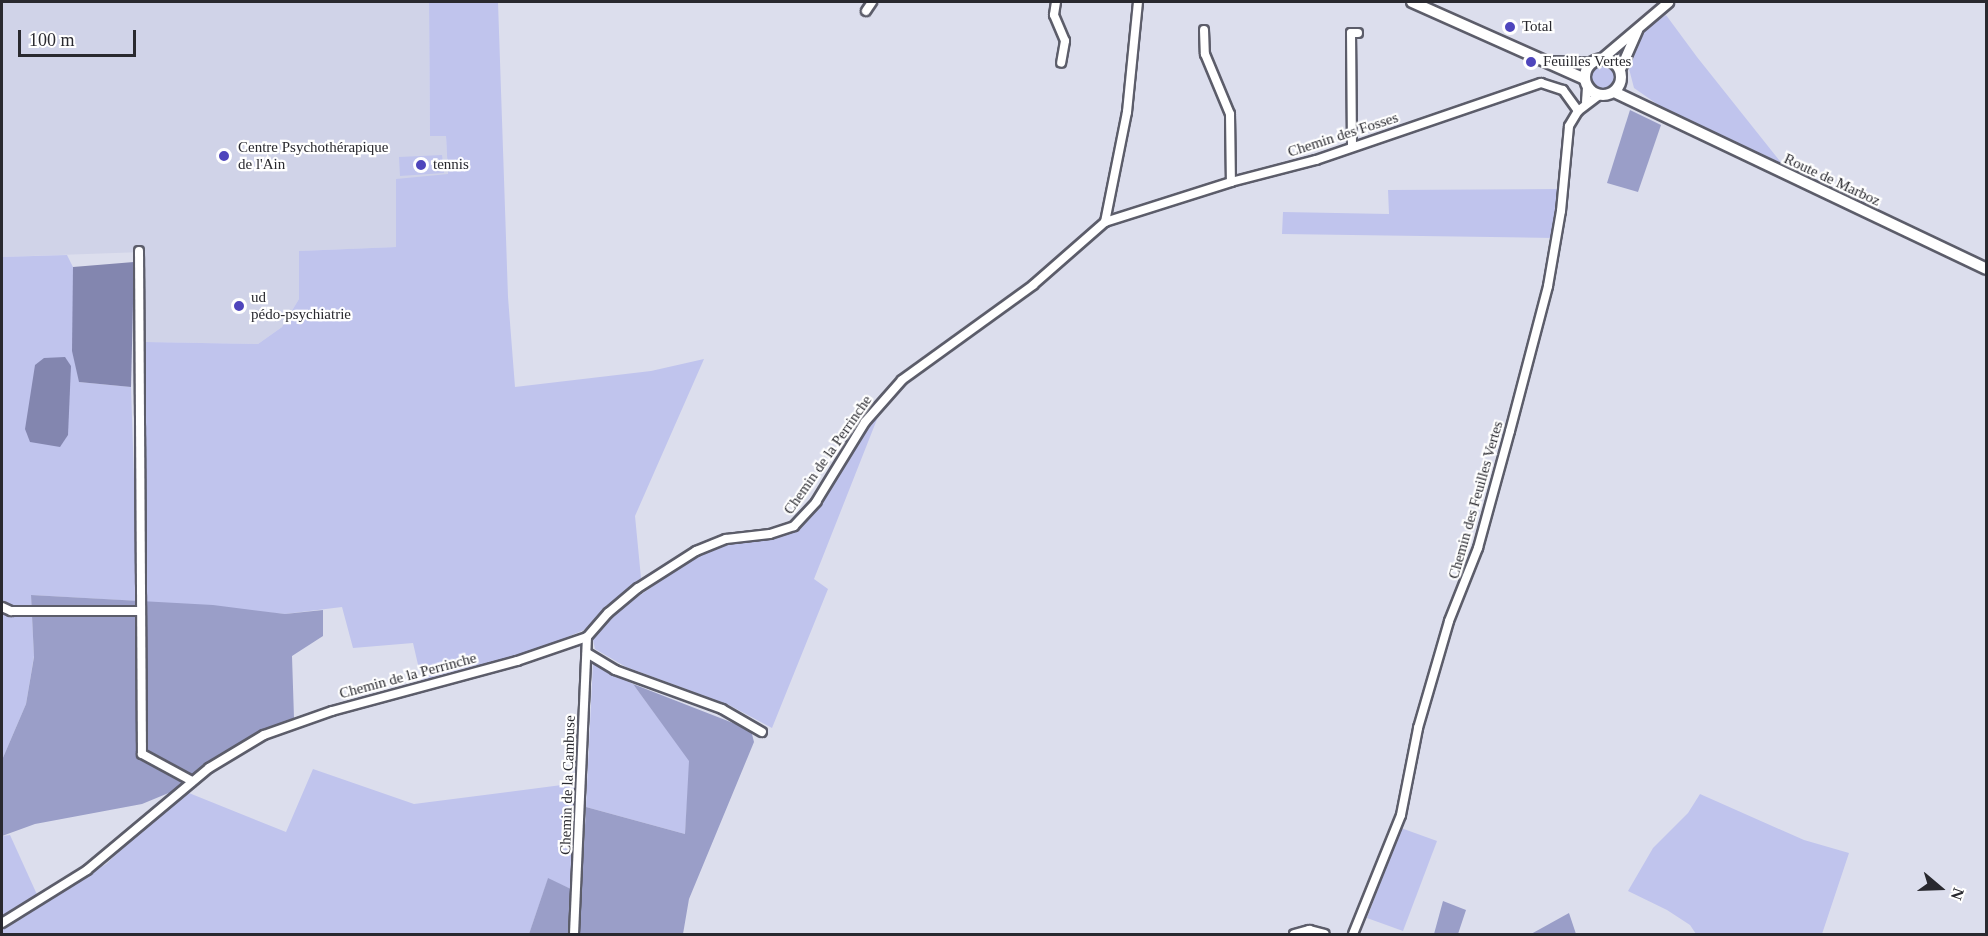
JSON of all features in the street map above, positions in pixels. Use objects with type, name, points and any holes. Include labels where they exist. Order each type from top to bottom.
[{"type":"main road","points":[[1412,2],[1544,60],[1586,83],[1599,95],[1614,92],[1621,82],[1620,69],[1613,61],[1602,58],[1589,64],[1544,60]]},
{"type":"main road","points":[[1586,83],[1589,64]]},
{"type":"main road","name":"Route de Marboz","points":[[1621,82],[1664,119]]},
{"type":"main road","name":"Route de Marboz","points":[[1614,92],[1664,119],[1986,269]]},
{"type":"street","points":[[866,11],[872,2]]},
{"type":"street","points":[[1056,2],[1054,15],[1065,41],[1061,63]]},
{"type":"street","points":[[1105,222],[1127,112],[1138,2]]},
{"type":"street","points":[[1602,58],[1662,4]]},
{"type":"street","points":[[1620,69],[1628,44],[1651,14]]},
{"type":"street","points":[[1203,30],[1205,54],[1229,106],[1231,182]]},
{"type":"street","points":[[1352,146],[1351,33],[1358,33]]},
{"type":"street","name":"Chemin des Fosses","points":[[1105,222],[1231,182],[1316,160],[1541,83],[1563,90],[1578,111]]},
{"type":"street","points":[[1586,83],[1586,103]]},
{"type":"street","points":[[1586,103],[1599,95]]},
{"type":"street","name":"Chemin des Feuilles Vertes","points":[[1353,934],[1401,816],[1418,728],[1449,621],[1478,548],[1548,286],[1561,211],[1567,133],[1578,111],[1586,103]]},
{"type":"street","name":"Chemin de la Perrinche","points":[[2,923],[87,870],[192,781],[231,753],[296,722],[517,661],[587,637],[608,613],[638,588],[696,551],[726,539],[770,534],[794,526],[816,502],[865,422],[902,380],[1033,285],[1105,222]]},
{"type":"street","points":[[139,251],[142,754],[192,781]]},
{"type":"street","points":[[2,607],[11,611],[141,611]]},
{"type":"street","name":"Chemin de la Cambuse","points":[[574,934],[587,637]]},
{"type":"street","points":[[587,653],[615,670],[722,708],[762,732]]},
{"type":"street","points":[[1294,934],[1309,930],[1325,934]]},
{"type":"shaded area","name":"Centre Psychothérapique de l'Ain","points":[[2,2],[429,2],[430,136],[446,136],[448,175],[396,247],[299,251],[299,299],[282,327],[258,344],[146,342],[143,252],[2,257]]},
{"type":"shaded area","points":[[429,2],[498,2],[508,297],[515,387],[651,371],[704,359],[635,516],[641,578],[584,630],[523,656],[422,682],[413,643],[353,648],[342,607],[285,614],[146,602],[146,342],[258,344],[282,327],[299,299],[299,251],[396,247],[396,179],[448,174],[446,136],[430,136]]},
{"type":"shaded area","points":[[1666,15],[1783,165],[1677,118],[1634,88],[1627,61],[1646,28]]},
{"type":"shaded area","points":[[1604,63],[1613,67],[1617,76],[1613,85],[1604,89],[1595,85],[1591,76],[1595,67]]},
{"type":"shaded area","points":[[1630,110],[1661,125],[1638,192],[1607,183]]},
{"type":"shaded area","name":"tennis","points":[[442,155],[444,173],[400,176],[399,157]]},
{"type":"shaded area","points":[[1560,189],[1554,238],[1282,234],[1283,212],[1389,214],[1388,190]]},
{"type":"shaded area","points":[[67,255],[73,267],[79,382],[131,387],[138,601],[31,595],[34,656],[26,704],[2,760],[2,257]]},
{"type":"shaded area","points":[[134,262],[131,387],[79,382],[72,351],[73,267]]},
{"type":"shaded area","points":[[65,357],[71,366],[68,435],[60,447],[30,442],[25,429],[35,365],[44,358]]},
{"type":"shaded area","points":[[883,404],[814,579],[828,589],[772,728],[729,705],[626,667],[595,649],[592,636],[609,617],[703,551],[727,541],[785,536],[803,524],[855,441]]},
{"type":"shaded area","points":[[31,595],[213,605],[285,614],[323,610],[323,636],[292,656],[294,718],[233,747],[171,792],[142,804],[35,824],[2,836],[2,760],[26,704],[34,657]]},
{"type":"shaded area","points":[[593,663],[633,684],[690,761],[685,834],[586,807]]},
{"type":"shaded area","points":[[633,684],[751,730],[754,742],[689,899],[683,934],[579,934],[586,807],[685,834],[689,761]]},
{"type":"shaded area","points":[[313,769],[414,804],[577,783],[573,890],[548,879],[529,934],[2,934],[2,928],[106,864],[184,791],[286,832]]},
{"type":"shaded area","points":[[1700,794],[1804,840],[1849,853],[1822,934],[1696,934],[1690,925],[1667,910],[1628,891],[1653,848],[1688,813]]},
{"type":"shaded area","points":[[1401,828],[1437,841],[1403,931],[1367,918]]},
{"type":"shaded area","points":[[10,835],[39,899],[2,920],[2,836]]},
{"type":"shaded area","points":[[548,878],[573,890],[570,934],[529,934]]},
{"type":"shaded area","points":[[1443,901],[1466,910],[1458,934],[1434,934]]},
{"type":"shaded area","points":[[1569,913],[1576,934],[1531,934]]},
{"type":"place","name":"Total","points":[[1510,27]]},
{"type":"place","name":"Feuilles Vertes","points":[[1531,62]]},
{"type":"place","name":"Centre Psychothérapique de l'Ain","points":[[224,156]]},
{"type":"place","name":"tennis","points":[[421,165]]},
{"type":"place","name":"ud pédo-psychiatrie","points":[[239,306]]}]
